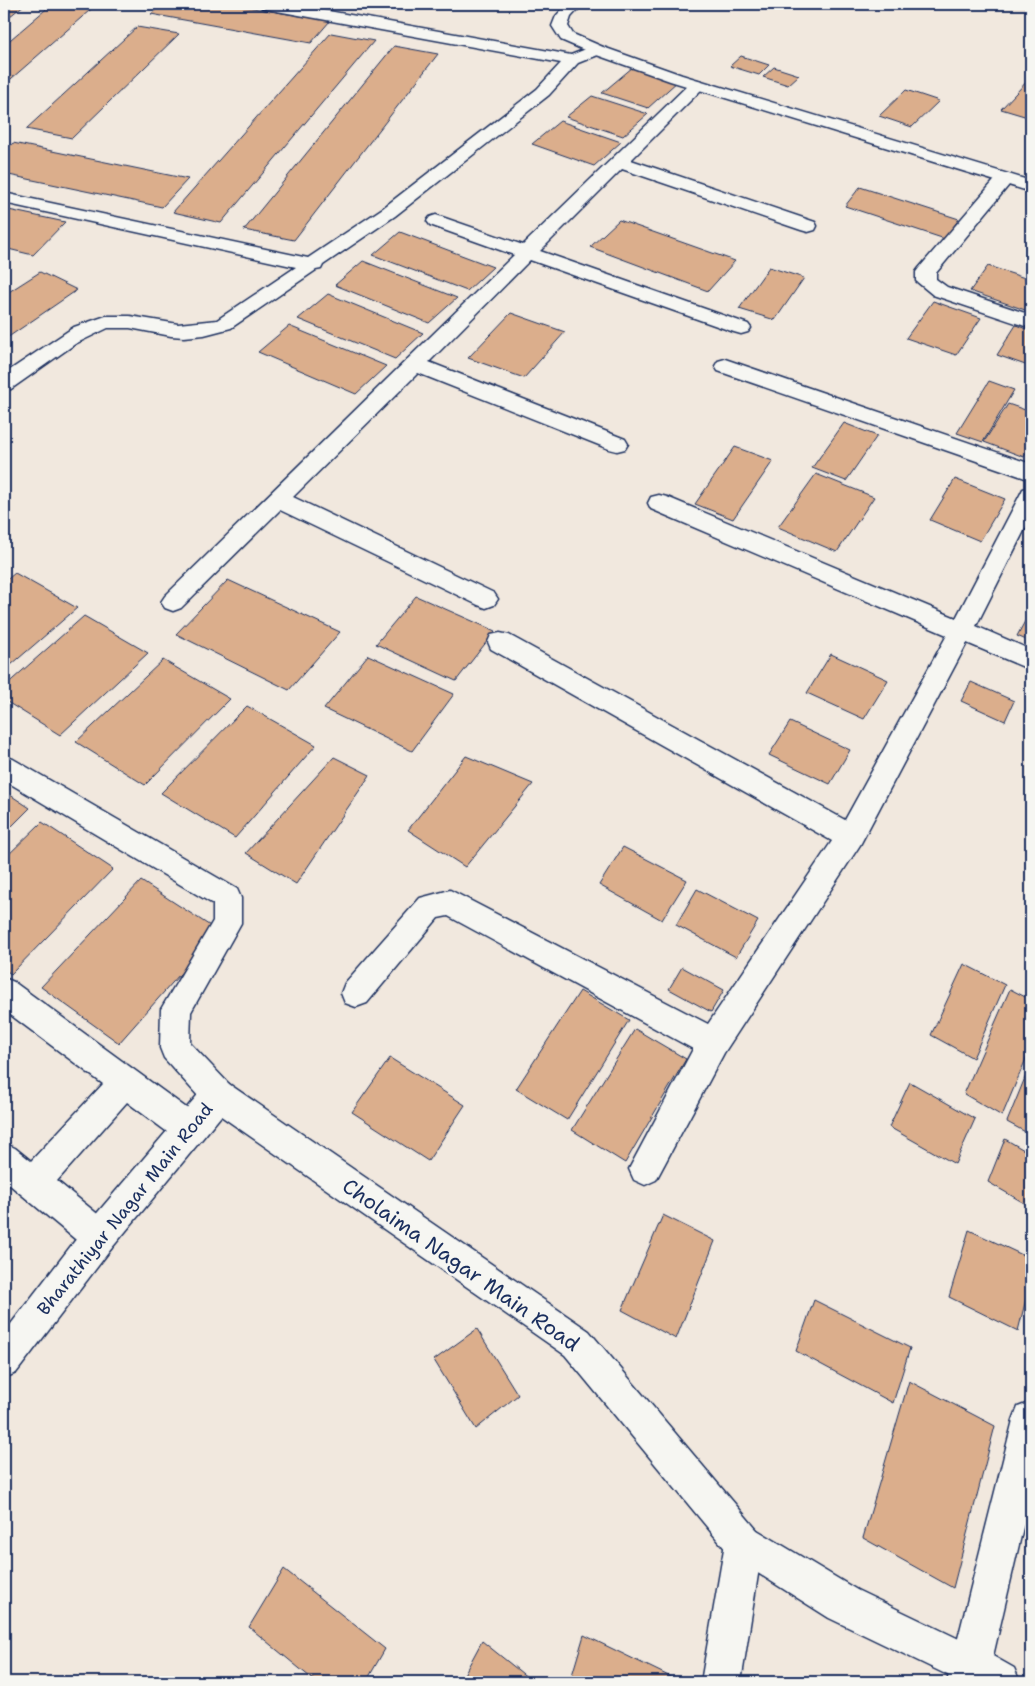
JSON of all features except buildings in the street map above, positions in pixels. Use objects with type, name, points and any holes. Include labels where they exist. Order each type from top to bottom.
[{"type":"street","points":[[266,4],[572,60]]},
{"type":"street","points":[[575,4],[564,16],[560,26],[567,37],[597,50],[697,84],[1031,187]]},
{"type":"street","points":[[4,384],[84,330],[106,322],[133,322],[171,330],[199,330],[224,324],[314,265],[355,234],[389,212],[543,92],[572,60],[597,50]]},
{"type":"street","points":[[173,602],[697,84]]},
{"type":"street","points":[[618,162],[808,226]]},
{"type":"street","points":[[1005,179],[926,272],[926,281],[940,291],[1031,322]]},
{"type":"street","points":[[4,198],[314,265]]},
{"type":"street","points":[[436,221],[741,328]]},
{"type":"street","points":[[415,364],[617,444]]},
{"type":"street","points":[[725,366],[1031,472]]},
{"type":"street","points":[[644,1169],[714,1043],[850,836],[962,629],[1031,495]]},
{"type":"street","points":[[278,499],[486,599]]},
{"type":"street","points":[[659,503],[962,629],[1031,660]]},
{"type":"street","points":[[500,642],[850,836]]},
{"type":"street","points":[[4,767],[227,898],[227,923],[176,1009],[174,1048],[218,1095]]},
{"type":"street","points":[[356,993],[430,907],[450,903],[714,1043]]},
{"type":"street","points":[[4,992],[189,1129]]},
{"type":"street","points":[[33,1183],[125,1082]]},
{"type":"street","name":"Bharathiyar Nagar Main Road","points":[[4,1361],[99,1237],[218,1095],[306,1155]]},
{"type":"street","name":"Cholaima Nagar Main Road","points":[[306,1155],[577,1343],[744,1543],[843,1604],[979,1677]]},
{"type":"street","points":[[4,1159],[99,1237]]},
{"type":"street","points":[[979,1677],[1031,1420]]},
{"type":"street","points":[[721,1682],[744,1543]]}]
